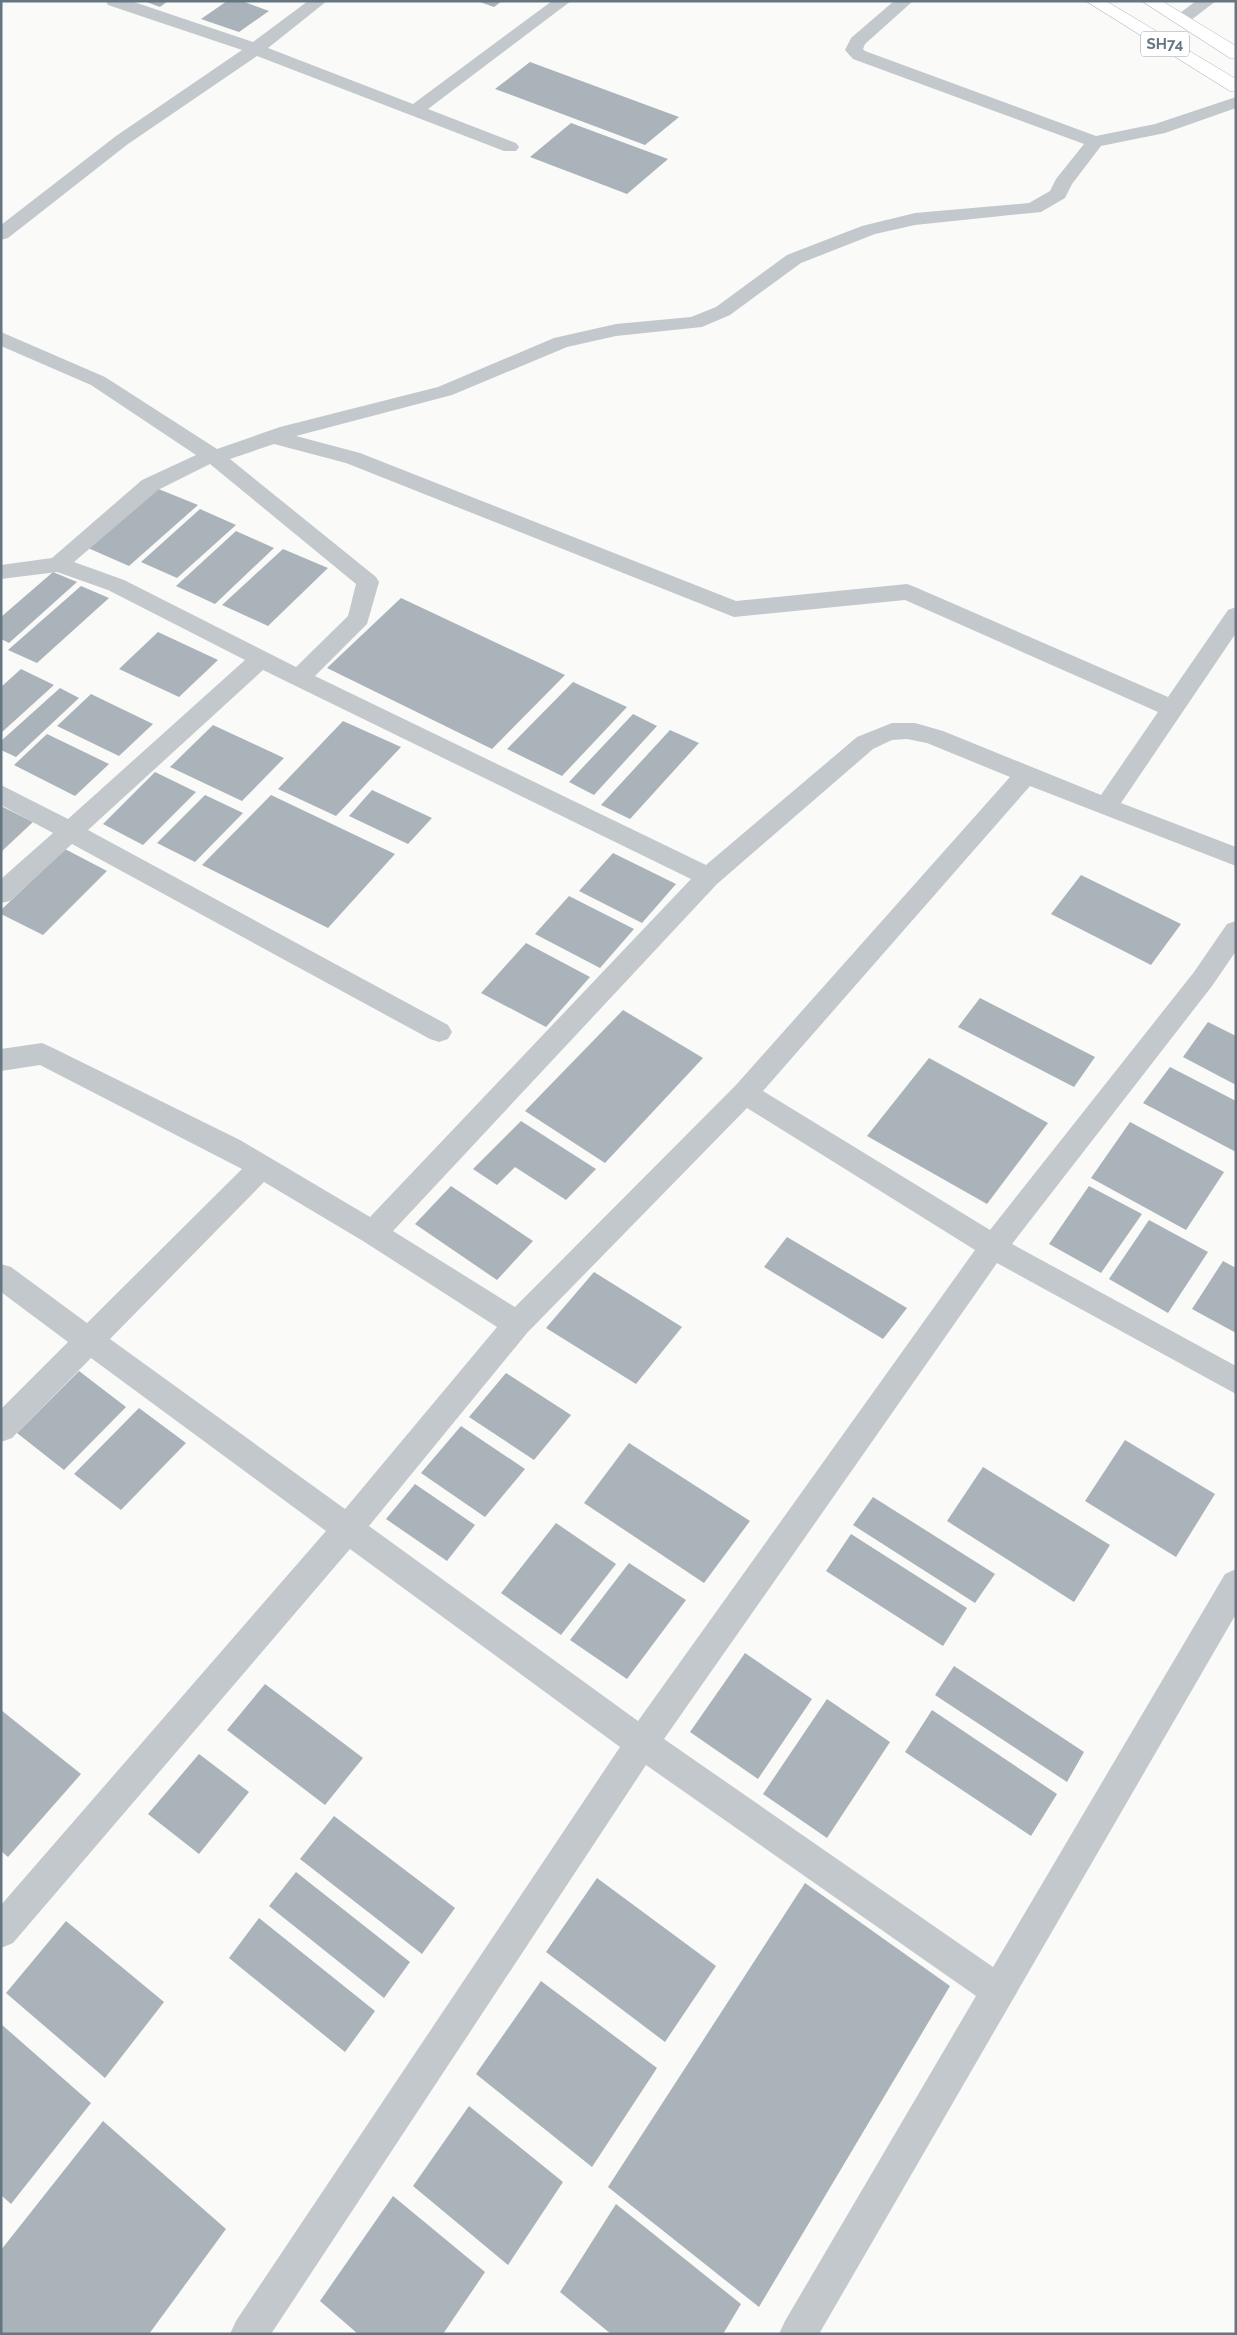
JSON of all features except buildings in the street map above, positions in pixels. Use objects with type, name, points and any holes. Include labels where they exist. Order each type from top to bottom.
[{"type":"main road","name":"SH74","points":[[1094,1],[1236,87]]},
{"type":"main road","name":"SH74","points":[[1150,1],[1236,54]]},
{"type":"street","points":[[114,1],[255,49],[510,147]]},
{"type":"street","points":[[1,234],[122,140],[255,49],[319,1]]},
{"type":"street","points":[[416,110],[563,1]]},
{"type":"street","points":[[905,1],[857,42],[854,50],[859,55],[1095,142],[1159,129],[1236,102]]},
{"type":"street","points":[[1181,19],[1208,1]]},
{"type":"street","points":[[58,564],[150,485],[213,456],[273,437],[445,391],[476,380],[561,342],[616,330],[695,324],[723,311],[794,259],[869,230],[915,219],[1034,208],[1058,194],[1063,183],[1095,142]]},
{"type":"street","points":[[1,338],[98,381],[213,456],[368,582],[359,619],[299,678]]},
{"type":"street","points":[[273,437],[353,458],[734,609],[908,592],[1173,709]]},
{"type":"street","points":[[1,572],[58,564],[116,585],[299,678],[708,877]]},
{"type":"street","points":[[1106,808],[1236,615]]},
{"type":"street","points":[[1,894],[262,658]]},
{"type":"street","points":[[373,1233],[708,877],[865,743],[884,731],[911,730],[935,737],[1106,808],[1236,857]]},
{"type":"street","points":[[1,1931],[347,1530],[517,1324],[745,1093],[1026,775]]},
{"type":"street","points":[[1,794],[439,1032]]},
{"type":"street","points":[[249,2334],[642,1743],[993,1247],[1204,978],[1236,931]]},
{"type":"street","points":[[1,1060],[42,1054],[230,1148],[373,1233],[517,1324]]},
{"type":"street","points":[[745,1093],[993,1247],[1236,1382]]},
{"type":"street","points":[[1,1429],[262,1167]]},
{"type":"street","points":[[1,1276],[90,1339],[347,1530],[642,1743],[998,1991]]},
{"type":"street","points":[[798,2334],[1236,1584]]}]
